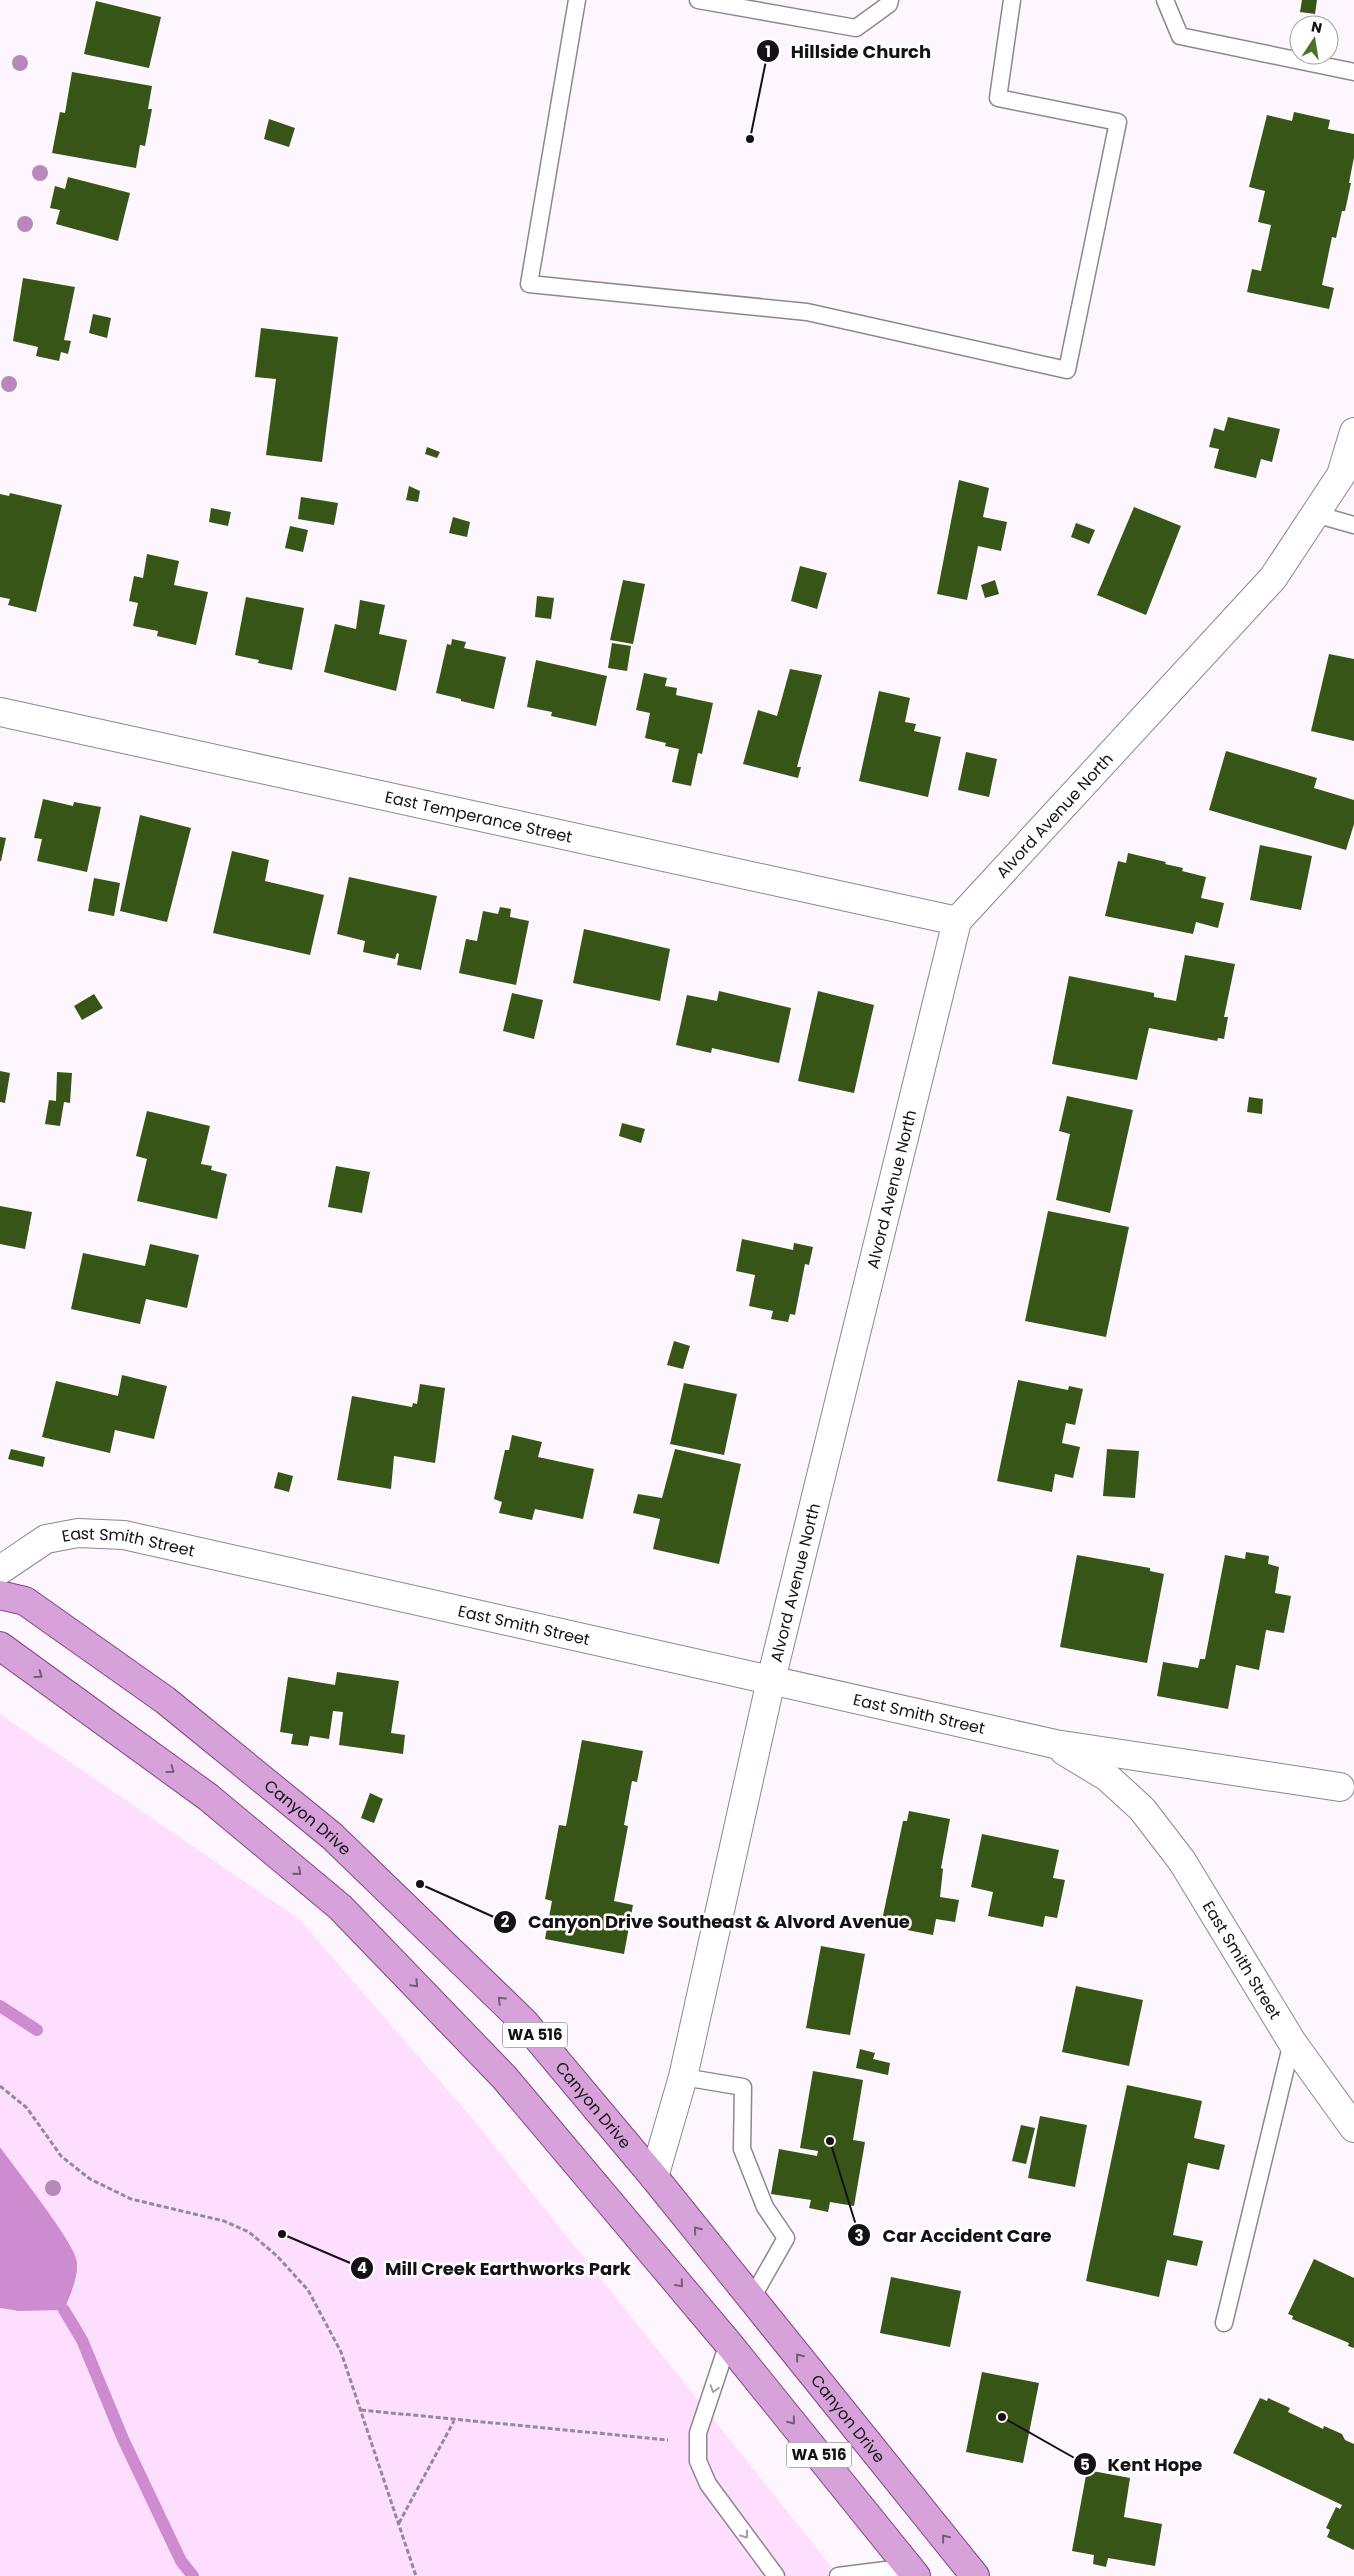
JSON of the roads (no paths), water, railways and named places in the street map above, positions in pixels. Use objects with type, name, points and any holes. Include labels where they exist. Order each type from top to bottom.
[{"type":"main road","name":"Canyon Drive","points":[[0,1595],[25,1601],[165,1700],[332,1836],[524,2022],[654,2177],[975,2576]]},
{"type":"main road","name":"WA 516","points":[[0,1646],[208,1797],[340,1906],[504,2077],[728,2343],[913,2571]]},
{"type":"street","name":"Alvord Avenue North","points":[[654,2177],[683,2077],[771,1680],[957,921],[1273,578],[1341,475],[1354,432]]},
{"type":"street","name":"East Temperance Street","points":[[0,712],[957,921]]},
{"type":"street","name":"East Smith Street","points":[[0,1570],[46,1539],[78,1533],[124,1535],[1055,1744],[1340,1787]]},
{"type":"street","name":"East Smith Street","points":[[1055,1744],[1107,1777],[1142,1809],[1182,1861],[1292,2042],[1353,2127]]},
{"type":"lane","points":[[577,0],[529,284],[807,312],[1067,370],[1118,122],[998,98],[1012,0]]},
{"type":"lane","points":[[698,0],[856,28],[891,1]]},
{"type":"lane","points":[[1165,0],[1180,36],[1354,72]]},
{"type":"lane","points":[[1315,514],[1354,525]]},
{"type":"lane","points":[[1224,2322],[1292,2042]]},
{"type":"lane","points":[[683,2077],[743,2087],[742,2149],[765,2208],[786,2238],[752,2298]]},
{"type":"lane","points":[[728,2343],[698,2432],[698,2461],[708,2484],[776,2576]]},
{"type":"lane","points":[[838,2576],[913,2571]]},
{"type":"waterway","points":[[0,2006],[37,2030]]},
{"type":"waterway","points":[[64,2310],[82,2340],[123,2439],[181,2561],[193,2576]]},
{"type":"place","name":"Hillside Church","points":[[750,139]]},
{"type":"place","name":"Canyon Drive Southeast & Alvord Avenue","points":[[420,1884]]},
{"type":"place","name":"Car Accident Care","points":[[830,2141]]},
{"type":"place","name":"Mill Creek Earthworks Park","points":[[282,2234]]},
{"type":"place","name":"Kent Hope","points":[[1002,2417]]}]
